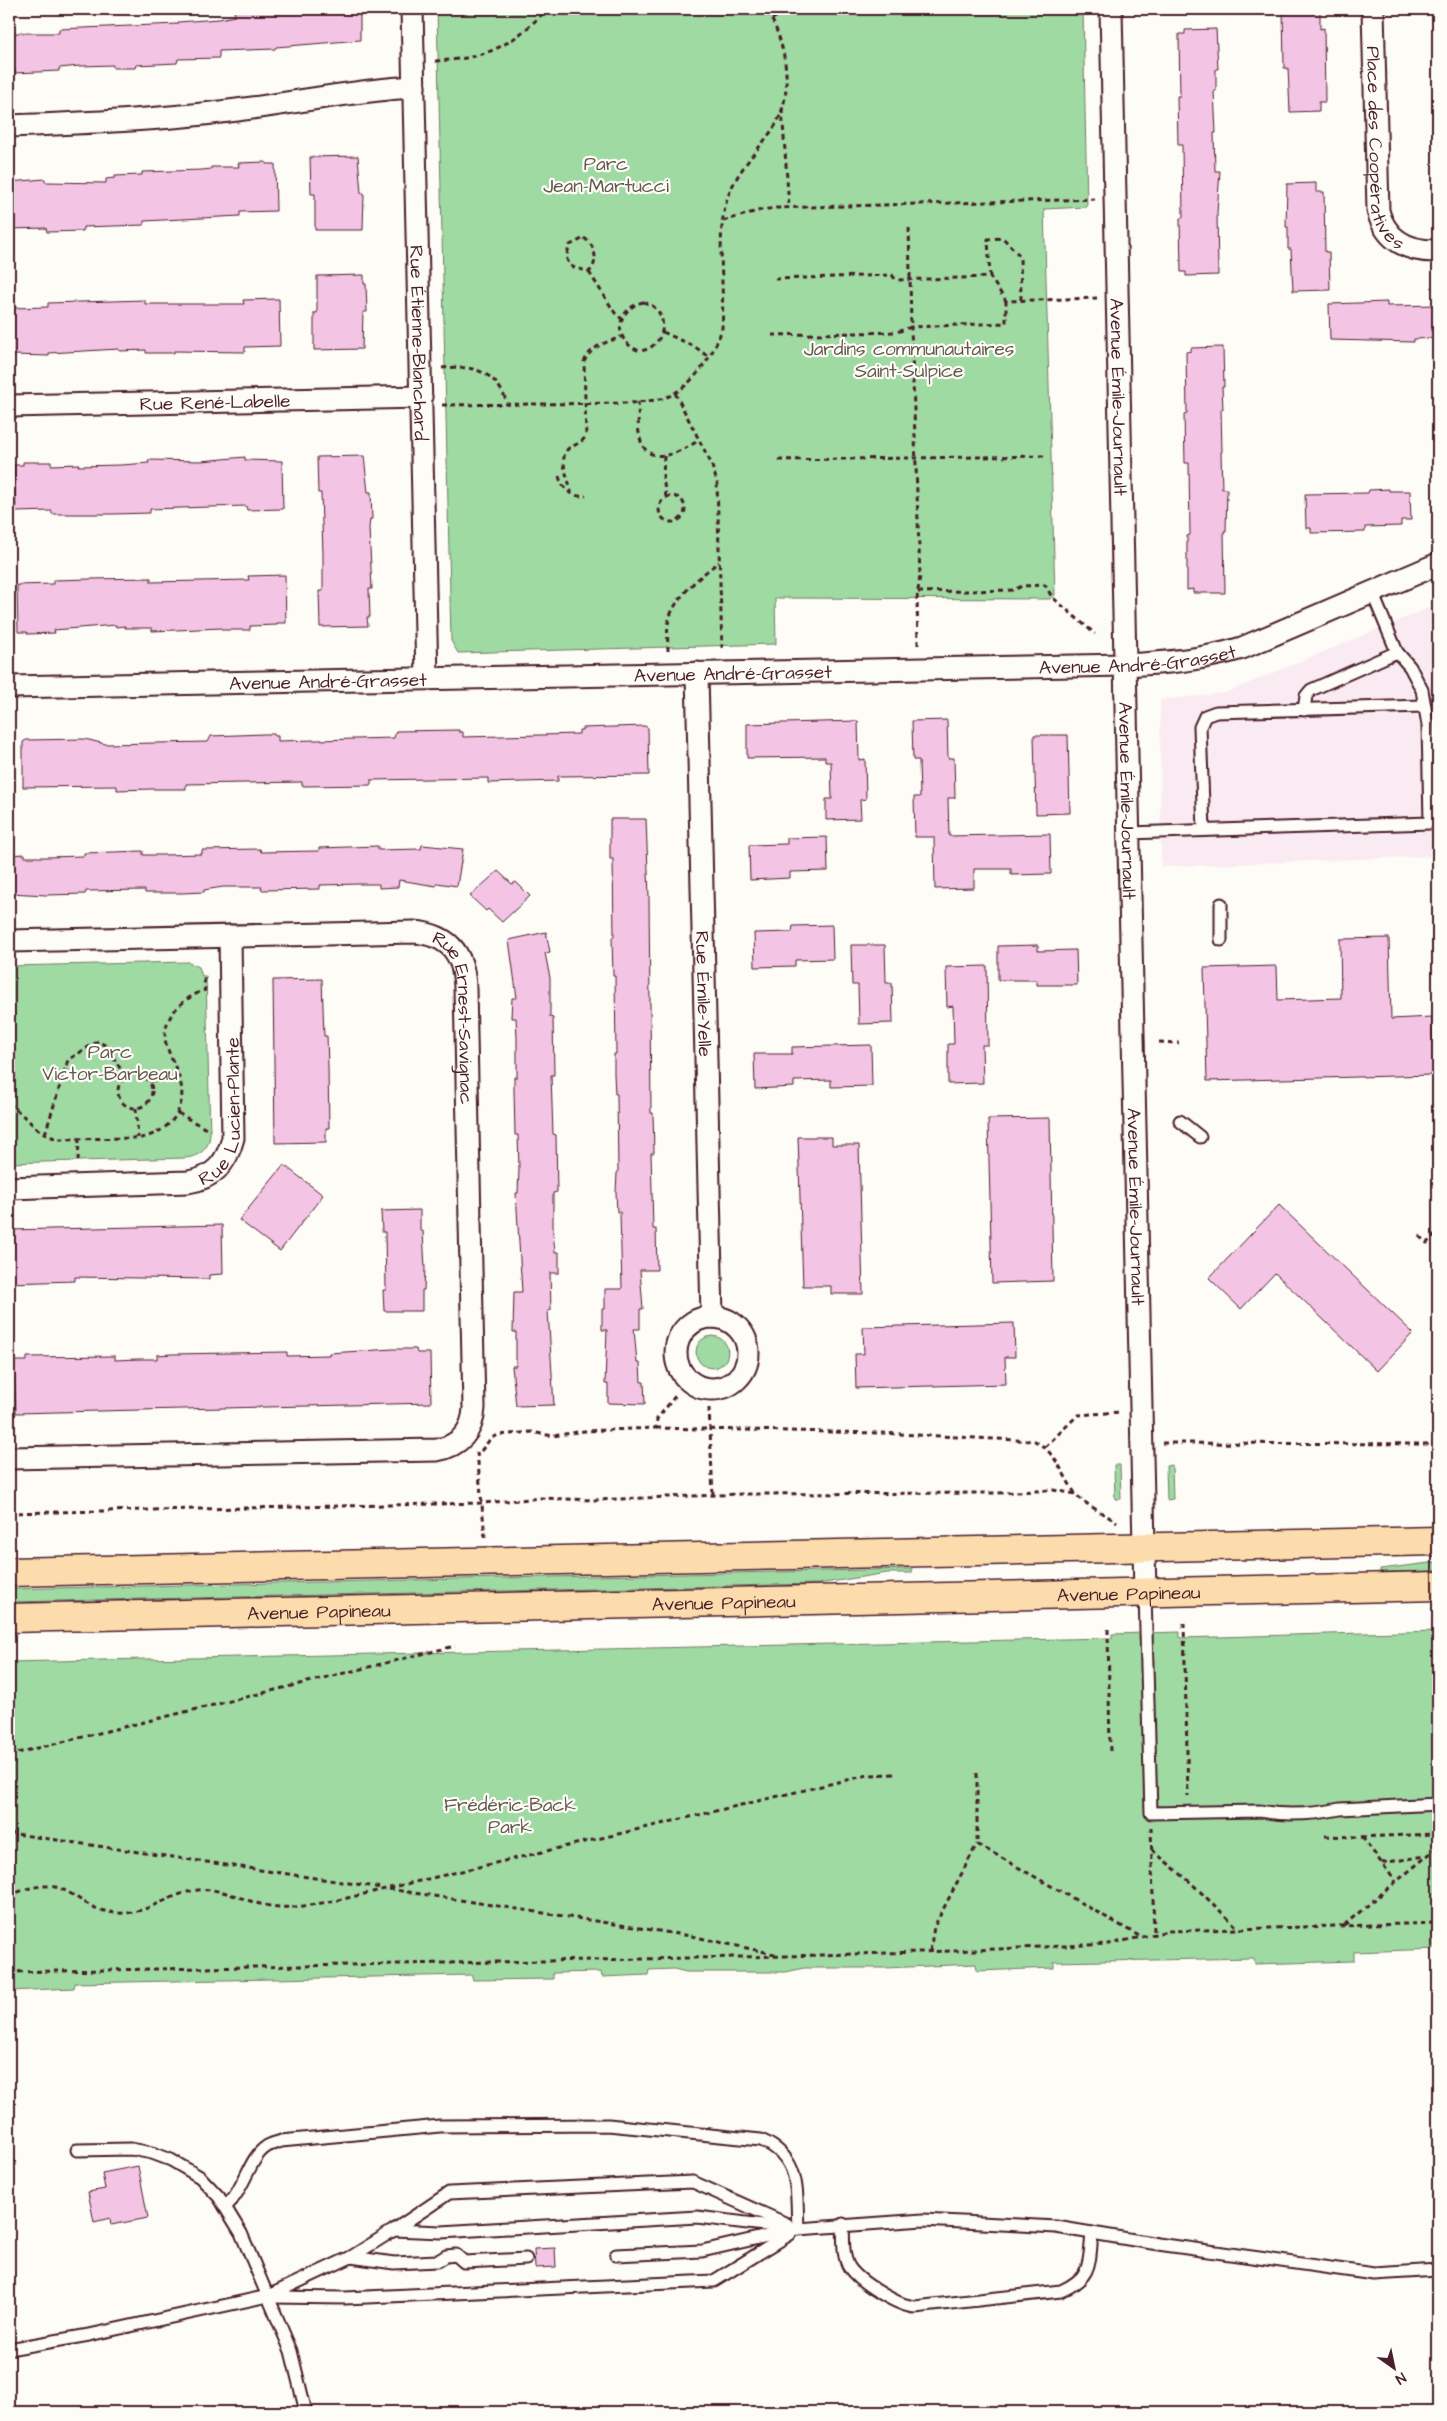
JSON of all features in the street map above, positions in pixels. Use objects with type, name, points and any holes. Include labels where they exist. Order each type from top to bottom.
[{"type":"main road","points":[[9,1572],[1438,1540]]},
{"type":"main road","name":"Avenue Papineau","points":[[9,1618],[1438,1586]]},
{"type":"street","name":"Rue Étienne-Blanchard","points":[[412,9],[427,678]]},
{"type":"street","name":"Avenue Émile-Journault","points":[[1111,9],[1145,1594]]},
{"type":"street","name":"Place des Coopératives","points":[[1373,9],[1378,211],[1388,232],[1399,243],[1421,251],[1438,251]]},
{"type":"street","points":[[9,126],[165,118],[414,87]]},
{"type":"street","name":"Rue René-Labelle","points":[[9,406],[420,397]]},
{"type":"street","name":"Avenue André-Grasset","points":[[9,687],[1125,665],[1185,661],[1226,653],[1278,634],[1438,564]]},
{"type":"street","name":"Rue Émile-Yelle","points":[[697,673],[712,1317]]},
{"type":"street","name":"Rue Ernest-Savignac","points":[[9,941],[424,933],[444,941],[459,957],[464,974],[465,988],[474,1408],[472,1422],[463,1438],[450,1446],[428,1450],[9,1458]]},
{"type":"street","name":"Rue Lucien-Plante","points":[[9,1188],[188,1182],[203,1179],[222,1165],[229,1152],[233,1138],[230,936]]},
{"type":"lane","points":[[1129,833],[1434,826],[1428,724],[1419,682],[1397,652],[1372,592]]},
{"type":"lane","points":[[1304,710],[1306,696],[1311,690],[1397,652]]},
{"type":"lane","points":[[1204,830],[1200,727],[1206,716],[1216,712],[1425,706]]},
{"type":"lane","points":[[1221,904],[1221,940]]},
{"type":"lane","points":[[1180,1121],[1200,1137]]},
{"type":"lane","points":[[1145,1594],[1151,1813],[1260,1810],[1272,1813],[1324,1812],[1340,1809],[1438,1804]]},
{"type":"lane","points":[[224,2206],[235,2198],[259,2154],[266,2147],[281,2140],[440,2126],[608,2125],[761,2140],[774,2145],[784,2154],[792,2166],[795,2179],[798,2229]]},
{"type":"lane","points":[[77,2150],[131,2149],[171,2160],[200,2177],[224,2206],[241,2233],[292,2352],[306,2412]]},
{"type":"lane","points":[[9,2349],[89,2335],[268,2296],[351,2257],[449,2193],[693,2182],[798,2229]]},
{"type":"lane","points":[[394,2230],[441,2232],[697,2218],[798,2229]]},
{"type":"lane","points":[[616,2255],[702,2251],[798,2229],[843,2224],[923,2220],[1056,2227],[1374,2274],[1438,2270]]},
{"type":"lane","points":[[843,2224],[845,2254],[849,2268],[893,2301],[904,2306],[915,2307],[1061,2291],[1076,2285],[1088,2269],[1092,2233]]},
{"type":"lane","points":[[268,2296],[345,2298],[714,2281],[798,2229]]},
{"type":"lane","points":[[351,2257],[394,2263],[438,2261],[446,2256],[456,2255],[464,2262],[526,2259]]},
{"type":"path","points":[[435,61],[470,58],[503,47],[518,37],[547,9]]},
{"type":"path","points":[[442,405],[638,402],[665,398],[675,393],[694,376],[717,344],[722,328],[723,221],[725,205],[735,180],[774,128],[782,109],[785,92],[780,39],[766,9]]},
{"type":"path","points":[[772,19],[791,9]]},
{"type":"path","points":[[782,109],[788,208]]},
{"type":"path","points":[[723,221],[761,210],[788,208],[1090,199]]},
{"type":"path","points":[[909,224],[920,576],[918,592],[918,645]]},
{"type":"path","points":[[772,335],[897,332],[911,327],[1006,324],[1006,301],[990,277],[988,239],[1003,238],[1020,256],[1021,300]]},
{"type":"path","points":[[589,272],[595,262],[594,250],[587,240],[580,239],[570,245],[566,251],[567,261],[576,269],[589,272],[614,313],[622,319]]},
{"type":"path","points":[[775,279],[892,275],[896,280],[990,277]]},
{"type":"path","points":[[1006,301],[1092,298]]},
{"type":"path","points":[[638,303],[649,303],[659,312],[663,332],[652,346],[640,351],[634,349],[621,337],[622,319],[638,303]]},
{"type":"path","points":[[663,332],[695,346],[708,356]]},
{"type":"path","points":[[569,493],[564,454],[568,449],[583,441],[586,436],[583,370],[588,354],[603,344],[621,337]]},
{"type":"path","points":[[442,368],[464,367],[478,370],[490,376],[498,384],[506,403]]},
{"type":"path","points":[[675,393],[711,463],[717,482],[722,648]]},
{"type":"path","points":[[638,402],[641,441],[652,455],[664,456],[680,451],[699,440]]},
{"type":"path","points":[[664,456],[663,477],[666,497],[659,506],[660,516],[669,523],[678,522],[685,514],[685,505],[677,497],[666,497]]},
{"type":"path","points":[[778,460],[1046,456]]},
{"type":"path","points":[[559,476],[563,487],[569,493],[576,496],[586,496]]},
{"type":"path","points":[[668,651],[668,625],[676,606],[703,574],[720,562]]},
{"type":"path","points":[[918,592],[1014,590],[1022,586],[1045,585],[1052,597],[1095,634]]},
{"type":"path","points":[[9,963],[9,974]]},
{"type":"path","points":[[9,1103],[45,1134],[57,1139],[138,1138],[159,1132],[171,1123],[178,1113],[182,1088],[165,1038],[168,1022],[178,1005],[204,990],[204,976]]},
{"type":"path","points":[[45,1134],[64,1069],[73,1055],[98,1040],[106,1046],[125,1076]]},
{"type":"path","points":[[1159,1042],[1179,1043]]},
{"type":"path","points":[[150,1082],[176,1070]]},
{"type":"path","points":[[140,1074],[150,1082],[152,1092],[149,1100],[142,1106],[136,1108],[124,1104],[119,1096],[118,1087],[125,1076],[140,1074]]},
{"type":"path","points":[[136,1108],[138,1138]]},
{"type":"path","points":[[178,1113],[210,1131]]},
{"type":"path","points":[[78,1161],[79,1140]]},
{"type":"path","points":[[1419,1236],[1427,1243],[1438,1231]]},
{"type":"path","points":[[656,1428],[658,1419],[676,1395]]},
{"type":"path","points":[[709,1408],[713,1496]]},
{"type":"path","points":[[1045,1447],[1078,1415],[1117,1412]]},
{"type":"path","points":[[486,1542],[479,1453],[491,1438],[499,1435],[531,1432],[553,1436],[584,1431],[656,1428],[1035,1441],[1045,1447],[1056,1458],[1076,1494]]},
{"type":"path","points":[[1167,1443],[1438,1444]]},
{"type":"path","points":[[9,1513],[482,1504],[540,1498],[594,1500],[713,1496],[997,1493],[1053,1490],[1076,1494],[1117,1522]]},
{"type":"path","points":[[1184,1624],[1188,1796]]},
{"type":"path","points":[[1108,1629],[1110,1753]]},
{"type":"path","points":[[9,1755],[455,1646]]},
{"type":"path","points":[[9,1896],[34,1886],[56,1886],[102,1910],[122,1914],[197,1890],[218,1890],[260,1904],[284,1908],[320,1903],[385,1889],[868,1775],[894,1774]]},
{"type":"path","points":[[930,1951],[934,1927],[977,1844],[977,1774]]},
{"type":"path","points":[[1151,1830],[1154,1934]]},
{"type":"path","points":[[9,1833],[691,1936],[788,1956]]},
{"type":"path","points":[[1325,1836],[1362,1837],[1438,1834]]},
{"type":"path","points":[[1362,1837],[1396,1882]]},
{"type":"path","points":[[977,1844],[1141,1937]]},
{"type":"path","points":[[1343,1925],[1438,1847]]},
{"type":"path","points":[[1152,1850],[1188,1880],[1238,1929]]},
{"type":"path","points":[[1382,1864],[1427,1856]]},
{"type":"path","points":[[9,1972],[788,1956],[1109,1944],[1169,1932],[1438,1923]]},
{"type":"shaded area","points":[[1438,604],[1438,856],[1161,867],[1160,700],[1225,693]]},
{"type":"green space","name":"Parc Jean-Martucci","points":[[437,9],[1083,9],[1087,207],[1044,209],[1055,595],[1050,599],[775,598],[776,644],[458,653],[451,641]]},
{"type":"green space","name":"Parc Victor-Barbeau","points":[[188,962],[199,967],[202,976],[206,976],[210,1135],[205,1148],[195,1156],[185,1158],[9,1163],[9,966]]},
{"type":"green space","points":[[712,1336],[724,1340],[728,1352],[724,1364],[712,1368],[700,1364],[696,1352],[700,1340]]},
{"type":"green space","points":[[1114,1465],[1120,1465],[1121,1499],[1115,1499]]},
{"type":"green space","points":[[1172,1465],[1173,1499],[1167,1500],[1166,1466]]},
{"type":"green space","points":[[1438,1562],[1438,1571],[1380,1572],[1380,1569]]},
{"type":"green space","points":[[912,1569],[912,1573],[887,1573],[818,1584],[9,1602],[9,1589]]},
{"type":"green space","name":"Frédéric-Back Park","points":[[1438,1631],[1438,1949],[1354,1952],[1354,1961],[1255,1964],[1254,1958],[1054,1962],[1054,1968],[977,1971],[976,1964],[885,1968],[804,1968],[786,1972],[686,1972],[674,1969],[649,1970],[648,1975],[602,1977],[601,1972],[553,1973],[553,1979],[473,1980],[471,1975],[75,1983],[74,1988],[9,1991],[9,1662],[1112,1638],[1112,1634],[1180,1632],[1180,1638]]},
{"type":"building","points":[[252,9],[360,9],[360,40],[276,47],[275,49],[219,51],[219,58],[178,59],[177,63],[136,65],[135,68],[113,68],[113,65],[80,66],[59,68],[59,71],[15,73],[15,69],[9,69],[9,33],[59,33],[59,29],[178,24],[178,22],[235,16],[234,11]]},
{"type":"building","points":[[1283,9],[1320,9],[1320,29],[1324,28],[1325,102],[1319,102],[1319,111],[1290,112],[1288,68],[1284,68]]},
{"type":"building","points":[[1216,29],[1218,69],[1216,69],[1216,91],[1214,91],[1215,171],[1220,171],[1217,213],[1218,275],[1186,276],[1186,272],[1181,272],[1180,218],[1183,218],[1182,145],[1178,145],[1177,96],[1180,96],[1179,34],[1185,34],[1185,30]]},
{"type":"building","points":[[358,156],[361,193],[364,193],[363,230],[315,230],[315,194],[311,194],[310,157]]},
{"type":"building","points":[[266,162],[266,164],[275,164],[276,211],[240,212],[240,216],[144,221],[144,225],[83,227],[83,231],[47,232],[46,228],[10,229],[9,182],[45,179],[45,182],[106,183],[106,179],[115,178],[115,176],[142,175],[142,172],[202,170],[211,169],[211,167],[239,167],[238,163]]},
{"type":"building","points":[[1316,183],[1316,192],[1324,192],[1325,252],[1329,252],[1330,290],[1293,291],[1291,249],[1288,249],[1288,227],[1286,227],[1287,184]]},
{"type":"building","points":[[364,275],[367,312],[363,312],[362,349],[314,350],[317,276]]},
{"type":"building","points":[[279,299],[280,346],[245,347],[245,352],[174,351],[174,353],[146,353],[146,350],[119,351],[119,349],[49,353],[49,356],[12,355],[11,308],[48,307],[48,303],[145,300],[145,304],[244,304],[243,300]]},
{"type":"building","points":[[1387,302],[1387,306],[1438,305],[1438,338],[1414,339],[1414,342],[1330,340],[1329,304]]},
{"type":"building","points":[[1223,347],[1224,387],[1222,387],[1221,452],[1222,489],[1227,489],[1226,531],[1224,531],[1225,593],[1193,593],[1193,589],[1187,590],[1187,536],[1190,535],[1189,463],[1185,463],[1184,414],[1187,413],[1186,352],[1191,351],[1191,348]]},
{"type":"building","points":[[364,456],[368,492],[371,492],[372,519],[370,519],[369,528],[372,589],[369,589],[370,617],[367,617],[368,626],[320,627],[319,591],[323,591],[323,554],[321,493],[318,493],[317,457]]},
{"type":"building","points":[[245,457],[245,460],[282,461],[283,509],[247,510],[246,506],[150,509],[150,513],[113,514],[52,514],[52,511],[16,512],[14,465],[23,465],[23,462],[51,462],[51,465],[79,464],[78,466],[149,463],[148,460],[201,461]]},
{"type":"building","points":[[1389,489],[1389,491],[1410,491],[1411,520],[1401,520],[1401,526],[1365,527],[1365,532],[1311,533],[1311,528],[1306,528],[1305,494],[1368,493],[1369,490]]},
{"type":"building","points":[[285,575],[286,623],[277,623],[277,625],[250,626],[250,630],[222,630],[222,628],[152,631],[152,628],[125,628],[125,626],[116,627],[116,625],[54,630],[55,633],[27,634],[27,632],[18,632],[17,585],[53,584],[53,580],[90,579],[151,578],[151,582],[249,580],[248,576]]},
{"type":"building","points":[[947,720],[948,758],[954,758],[955,798],[948,798],[949,836],[1050,834],[1051,874],[1011,875],[1011,869],[974,869],[974,888],[935,889],[934,837],[915,837],[914,797],[920,797],[919,760],[913,760],[912,721]]},
{"type":"building","points":[[858,721],[859,760],[865,759],[866,799],[860,800],[861,819],[826,820],[826,799],[832,799],[831,762],[825,762],[825,757],[747,758],[747,724]]},
{"type":"building","points":[[645,726],[648,728],[649,775],[558,776],[558,781],[488,783],[488,778],[371,780],[371,785],[302,786],[302,782],[186,784],[186,789],[117,790],[117,786],[23,787],[23,742],[26,740],[85,739],[105,744],[208,742],[211,736],[274,734],[278,736],[278,741],[394,738],[396,731],[459,730],[459,732],[463,732],[463,737],[579,734],[579,730],[582,730],[582,728]]},
{"type":"building","points":[[1034,735],[1068,735],[1070,813],[1036,814]]},
{"type":"building","points":[[610,819],[646,819],[649,897],[651,1113],[653,1113],[654,1153],[651,1153],[653,1229],[656,1229],[657,1270],[640,1270],[643,1309],[640,1309],[640,1329],[634,1329],[637,1363],[640,1363],[641,1382],[644,1382],[645,1404],[608,1403],[608,1384],[605,1384],[607,1330],[602,1330],[602,1309],[605,1309],[605,1289],[622,1289],[620,1212],[617,1212],[616,1192],[618,1172],[617,1094],[615,1094],[614,1074],[614,1054],[616,1054],[615,976],[613,976],[613,859],[610,859]]},
{"type":"building","points":[[827,837],[828,871],[790,872],[790,878],[750,880],[749,845],[787,844],[787,838]]},
{"type":"building","points":[[422,845],[463,849],[457,886],[437,883],[436,886],[399,880],[398,887],[379,888],[379,884],[359,884],[320,885],[320,889],[261,890],[262,887],[223,887],[204,890],[204,892],[183,893],[145,893],[145,890],[86,891],[85,894],[46,895],[9,893],[9,855],[25,854],[25,857],[84,856],[84,853],[143,851],[143,855],[163,855],[202,854],[202,850],[319,851],[319,848],[378,846],[378,850],[421,849]]},
{"type":"building","points":[[498,871],[512,884],[516,882],[530,896],[502,922],[488,909],[486,911],[470,896]]},
{"type":"building","points":[[832,925],[833,959],[795,960],[795,966],[755,967],[754,933],[792,932],[793,926]]},
{"type":"building","points":[[546,932],[550,952],[545,953],[550,978],[550,1017],[553,1018],[554,1075],[551,1075],[553,1134],[556,1135],[557,1192],[553,1193],[553,1232],[555,1252],[559,1252],[559,1273],[550,1273],[551,1310],[548,1311],[554,1405],[516,1406],[512,1366],[516,1366],[516,1332],[513,1332],[514,1292],[522,1292],[516,1193],[518,1193],[519,1169],[518,1135],[515,1135],[514,1090],[514,1077],[517,1077],[517,1038],[516,1018],[511,1018],[512,998],[517,998],[509,940]]},
{"type":"building","points":[[1389,938],[1391,1019],[1432,1017],[1433,1075],[1207,1081],[1204,968],[1277,966],[1278,1000],[1341,998],[1340,939]]},
{"type":"building","points":[[851,945],[885,945],[886,983],[892,983],[893,1023],[859,1024],[858,985],[852,985]]},
{"type":"building","points":[[1038,945],[1038,951],[1076,950],[1077,985],[1037,985],[1037,980],[998,980],[998,946]]},
{"type":"building","points":[[987,966],[988,1045],[982,1045],[983,1083],[948,1084],[948,1044],[954,1044],[953,1006],[947,1007],[946,967]]},
{"type":"building","points":[[322,979],[324,1036],[327,1036],[328,1067],[329,1128],[326,1128],[326,1142],[275,1143],[273,980]]},
{"type":"building","points":[[871,1045],[872,1086],[831,1087],[831,1080],[794,1081],[794,1087],[755,1089],[754,1054],[792,1054],[792,1047]]},
{"type":"building","points":[[1050,1118],[1053,1281],[992,1283],[988,1119]]},
{"type":"building","points":[[798,1137],[832,1137],[832,1145],[859,1145],[863,1294],[831,1294],[831,1286],[803,1286]]},
{"type":"building","points":[[284,1165],[323,1195],[280,1251],[239,1220]]},
{"type":"building","points":[[1279,1205],[1413,1333],[1377,1371],[1275,1273],[1241,1309],[1209,1278]]},
{"type":"building","points":[[420,1210],[420,1231],[423,1231],[425,1269],[422,1311],[384,1311],[383,1290],[386,1290],[385,1232],[382,1232],[381,1211]]},
{"type":"building","points":[[222,1225],[223,1274],[209,1275],[209,1279],[75,1277],[75,1281],[9,1283],[9,1230]]},
{"type":"building","points":[[1014,1323],[1015,1357],[1005,1357],[1006,1384],[856,1388],[855,1354],[864,1354],[863,1327]]},
{"type":"building","points":[[416,1349],[417,1353],[430,1353],[431,1403],[16,1413],[14,1361],[27,1361],[27,1357],[115,1356],[115,1360],[157,1359],[157,1355],[172,1354],[287,1352],[287,1356],[329,1355],[329,1353]]},
{"type":"building","points":[[138,2166],[148,2218],[111,2225],[110,2218],[94,2222],[88,2192],[105,2189],[102,2173]]},
{"type":"building","points":[[555,2248],[556,2267],[535,2268],[534,2249]]},
{"type":"park label","name":"Jardins communautaires Saint-Sulpice","points":[[909,359]]}]
